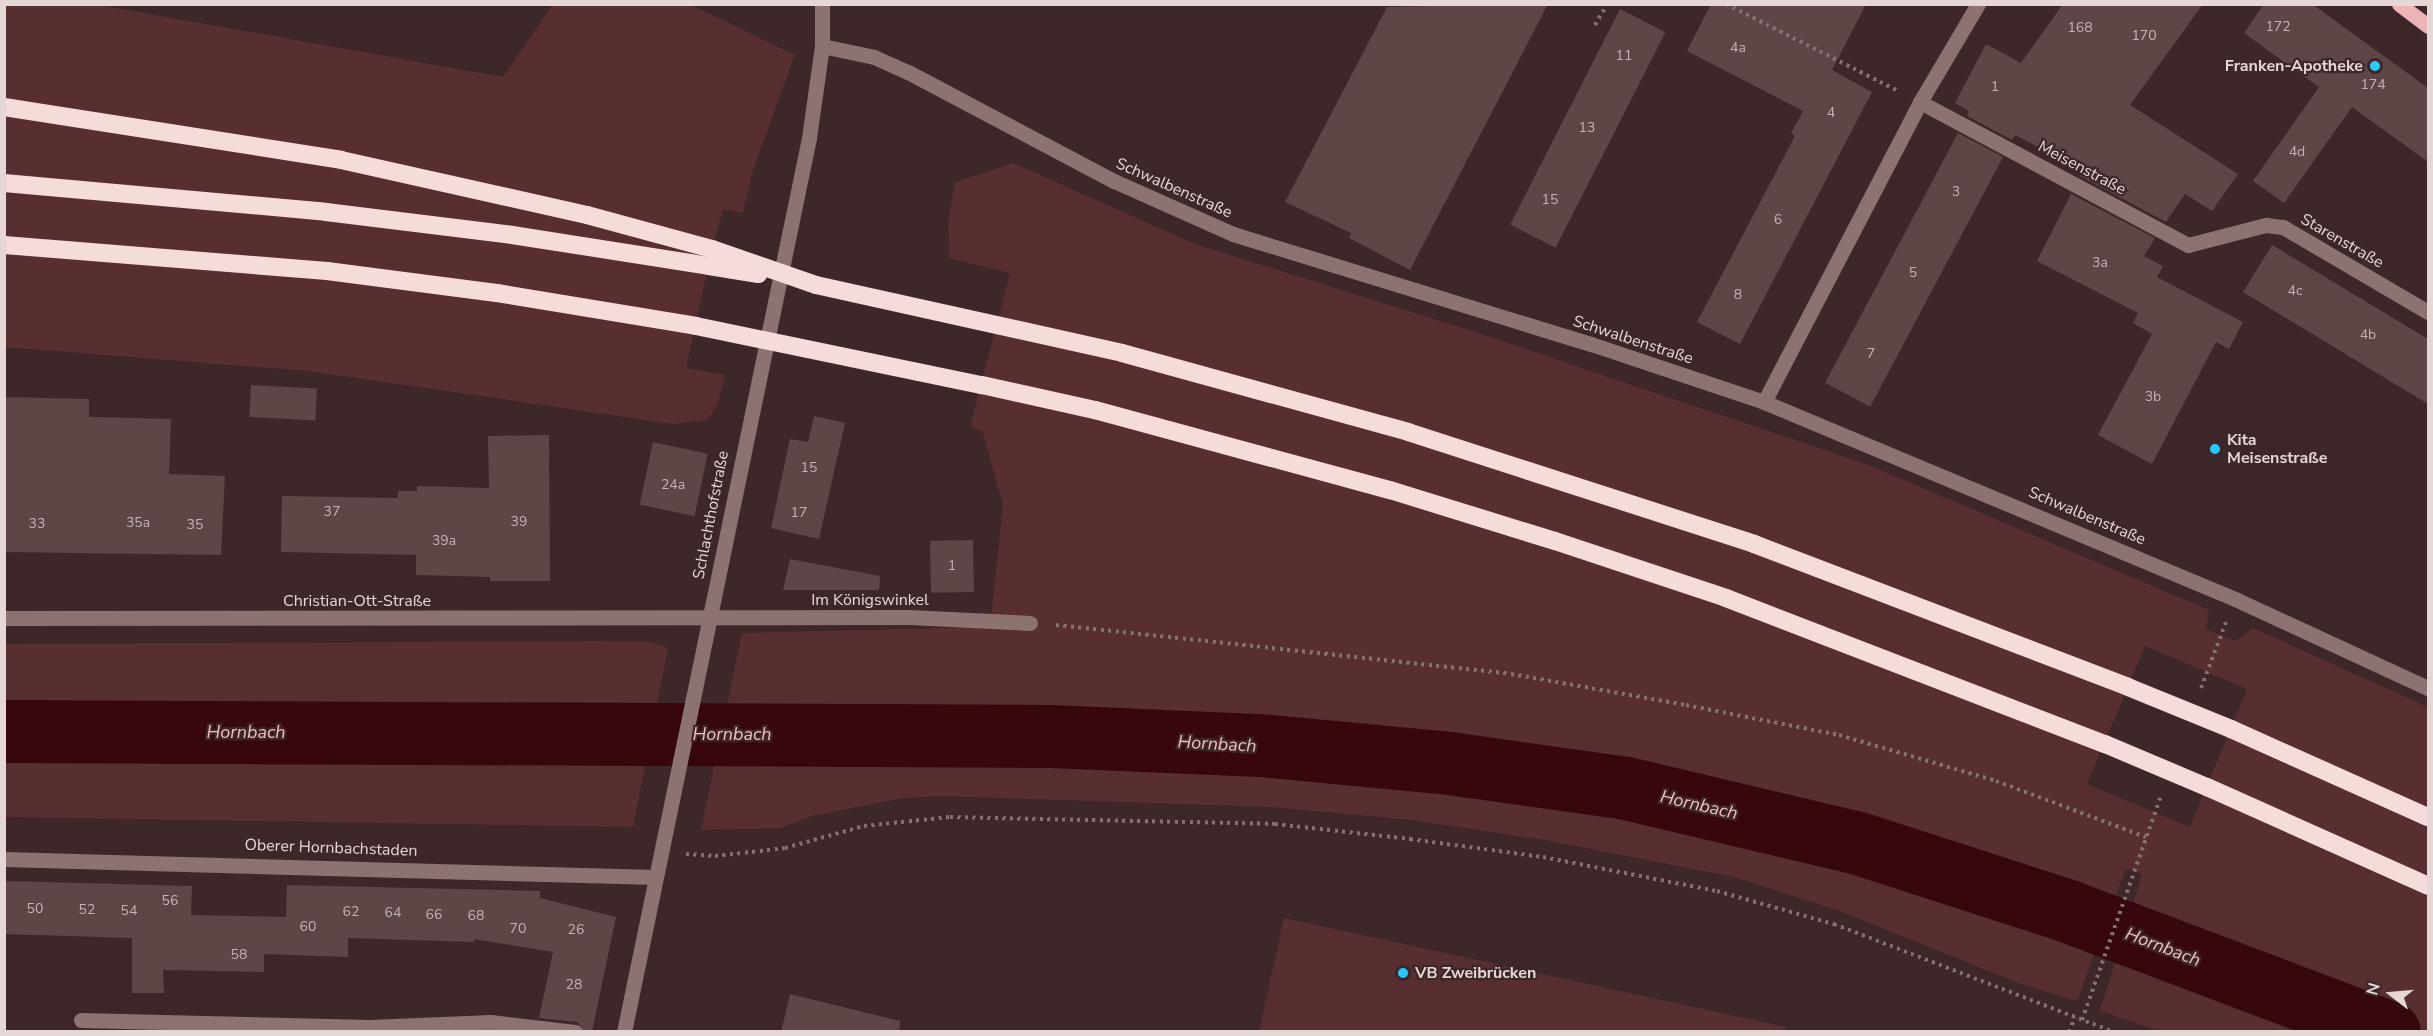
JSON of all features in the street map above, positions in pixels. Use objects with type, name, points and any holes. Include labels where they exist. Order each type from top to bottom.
[{"type":"highway","points":[[4,109],[341,160],[587,215],[711,257],[816,285],[1122,353],[1408,432],[1583,486],[1754,544],[2128,687],[2231,729],[2428,817]]},
{"type":"highway","points":[[4,183],[326,212],[711,257]]},
{"type":"highway","points":[[4,245],[327,271],[496,293],[696,326],[1095,410],[1390,490],[1556,541],[1726,598],[2105,744],[2428,886]]},
{"type":"main road","points":[[2399,4],[2428,26]]},
{"type":"street","name":"Schlachthofstraße","points":[[624,1032],[809,138],[822,46],[822,4]]},
{"type":"street","points":[[1764,402],[1920,102],[1978,4]]},
{"type":"street","name":"Schwalbenstraße","points":[[822,46],[874,57],[908,72],[1114,181],[1233,234],[1580,341],[1764,402],[2235,599],[2428,688]]},
{"type":"street","name":"Meisenstraße","points":[[1920,102],[2188,245],[2233,236]]},
{"type":"street","name":"Starenstraße","points":[[2233,236],[2266,225],[2283,227],[2428,312]]},
{"type":"street","name":"Im Königswinkel","points":[[709,620],[909,617],[1030,623]]},
{"type":"street","name":"Christian-Ott-Straße","points":[[4,618],[709,620]]},
{"type":"street","name":"Oberer Hornbachstaden","points":[[4,859],[656,877]]},
{"type":"street","points":[[81,1020],[370,1029],[491,1022],[575,1032]]},
{"type":"path","points":[[1595,26],[1607,4]]},
{"type":"path","points":[[1726,4],[1920,102]]},
{"type":"path","points":[[1030,623],[1511,674],[1686,705],[1839,735],[1996,781],[2146,837]]},
{"type":"path","points":[[661,852],[715,856],[785,848],[864,826],[950,817],[1275,824],[1410,839],[1543,856],[1717,891],[1834,924],[2114,1032]]},
{"type":"path","points":[[2082,1020],[2134,871]]},
{"type":"path","points":[[2070,1032],[2075,1017]]},
{"type":"shaded area","points":[[4,5],[99,5],[503,77],[552,5],[691,5],[795,55],[753,170],[743,213],[723,209],[712,249],[686,368],[725,375],[717,406],[708,420],[673,424],[308,371],[5,347]]},
{"type":"shaded area","points":[[1013,163],[1195,244],[1469,330],[1866,464],[2209,610],[2206,629],[2236,641],[2253,628],[2428,707],[2428,1031],[2159,1031],[2100,1011],[2142,874],[2126,868],[2077,1001],[2021,984],[1837,910],[1734,877],[1545,840],[1412,820],[1271,807],[944,796],[903,798],[812,816],[781,828],[701,830],[742,633],[990,627],[1003,505],[982,430],[970,427],[1010,273],[949,258],[948,222],[955,182]],"holes":[[[2145,646],[2247,689],[2190,827],[2087,784]]]},
{"type":"shaded area","points":[[652,642],[668,648],[633,827],[5,817],[5,644]]},
{"type":"shaded area","name":"VB Zweibrücken","points":[[1284,918],[1786,1027],[1785,1031],[1259,1031]]},
{"type":"building","points":[[1548,4],[1410,270],[1349,238],[1351,233],[1285,202],[1387,7]]},
{"type":"building","points":[[1711,4],[1866,4],[1832,70],[1872,92],[1740,344],[1697,322],[1795,136],[1791,133],[1803,111],[1687,51]]},
{"type":"building","points":[[2063,4],[2203,4],[2130,105],[2238,174],[2212,211],[2185,194],[2166,222],[2080,176],[2083,170],[2015,135],[2012,140],[1967,116],[1969,111],[1955,103],[1986,44],[2021,63]]},
{"type":"building","points":[[2264,4],[2312,4],[2428,88],[2428,162],[2352,107],[2284,203],[2253,181],[2319,87],[2244,33]]},
{"type":"building","points":[[1620,9],[1665,32],[1556,248],[1510,225]]},
{"type":"building","points":[[1958,133],[2003,157],[1870,407],[1825,383]]},
{"type":"building","points":[[2071,194],[2155,238],[2144,256],[2163,266],[2157,277],[2243,322],[2229,349],[2216,342],[2152,464],[2098,435],[2152,334],[2133,323],[2138,313],[2037,261]]},
{"type":"building","points":[[2272,245],[2428,339],[2428,404],[2243,292]]},
{"type":"building","points":[[251,385],[317,388],[315,420],[249,417]]},
{"type":"building","points":[[4,397],[89,399],[89,417],[171,419],[169,474],[225,476],[221,555],[4,552]]},
{"type":"building","points":[[814,416],[845,423],[819,539],[771,528],[790,439],[808,442]]},
{"type":"building","points":[[549,435],[550,581],[490,581],[490,577],[416,575],[416,555],[281,552],[282,496],[398,498],[398,491],[417,491],[417,486],[489,488],[488,436]]},
{"type":"building","points":[[653,442],[708,454],[694,516],[640,505]]},
{"type":"building","points":[[973,540],[974,592],[931,593],[930,541]]},
{"type":"building","points":[[790,559],[880,576],[879,590],[783,590]]},
{"type":"building","points":[[4,881],[192,886],[191,915],[286,917],[287,885],[540,891],[540,898],[616,917],[592,1032],[585,1032],[577,1022],[539,1018],[553,952],[474,939],[474,942],[348,938],[348,957],[264,954],[264,972],[163,970],[164,993],[132,993],[132,938],[4,934]]},
{"type":"building","points":[[790,994],[900,1021],[899,1032],[781,1032]]},
{"type":"waterway","name":"Hornbach","points":[[4,731],[1051,736],[1260,745],[1449,763],[1626,788],[1855,842],[2068,911],[2389,1032]]},
{"type":"place","name":"Franken-Apotheke","points":[[2375,66]]},
{"type":"place","name":"Kita Meisenstraße","points":[[2215,449]]},
{"type":"place","name":"VB Zweibrücken","points":[[1403,973]]}]
